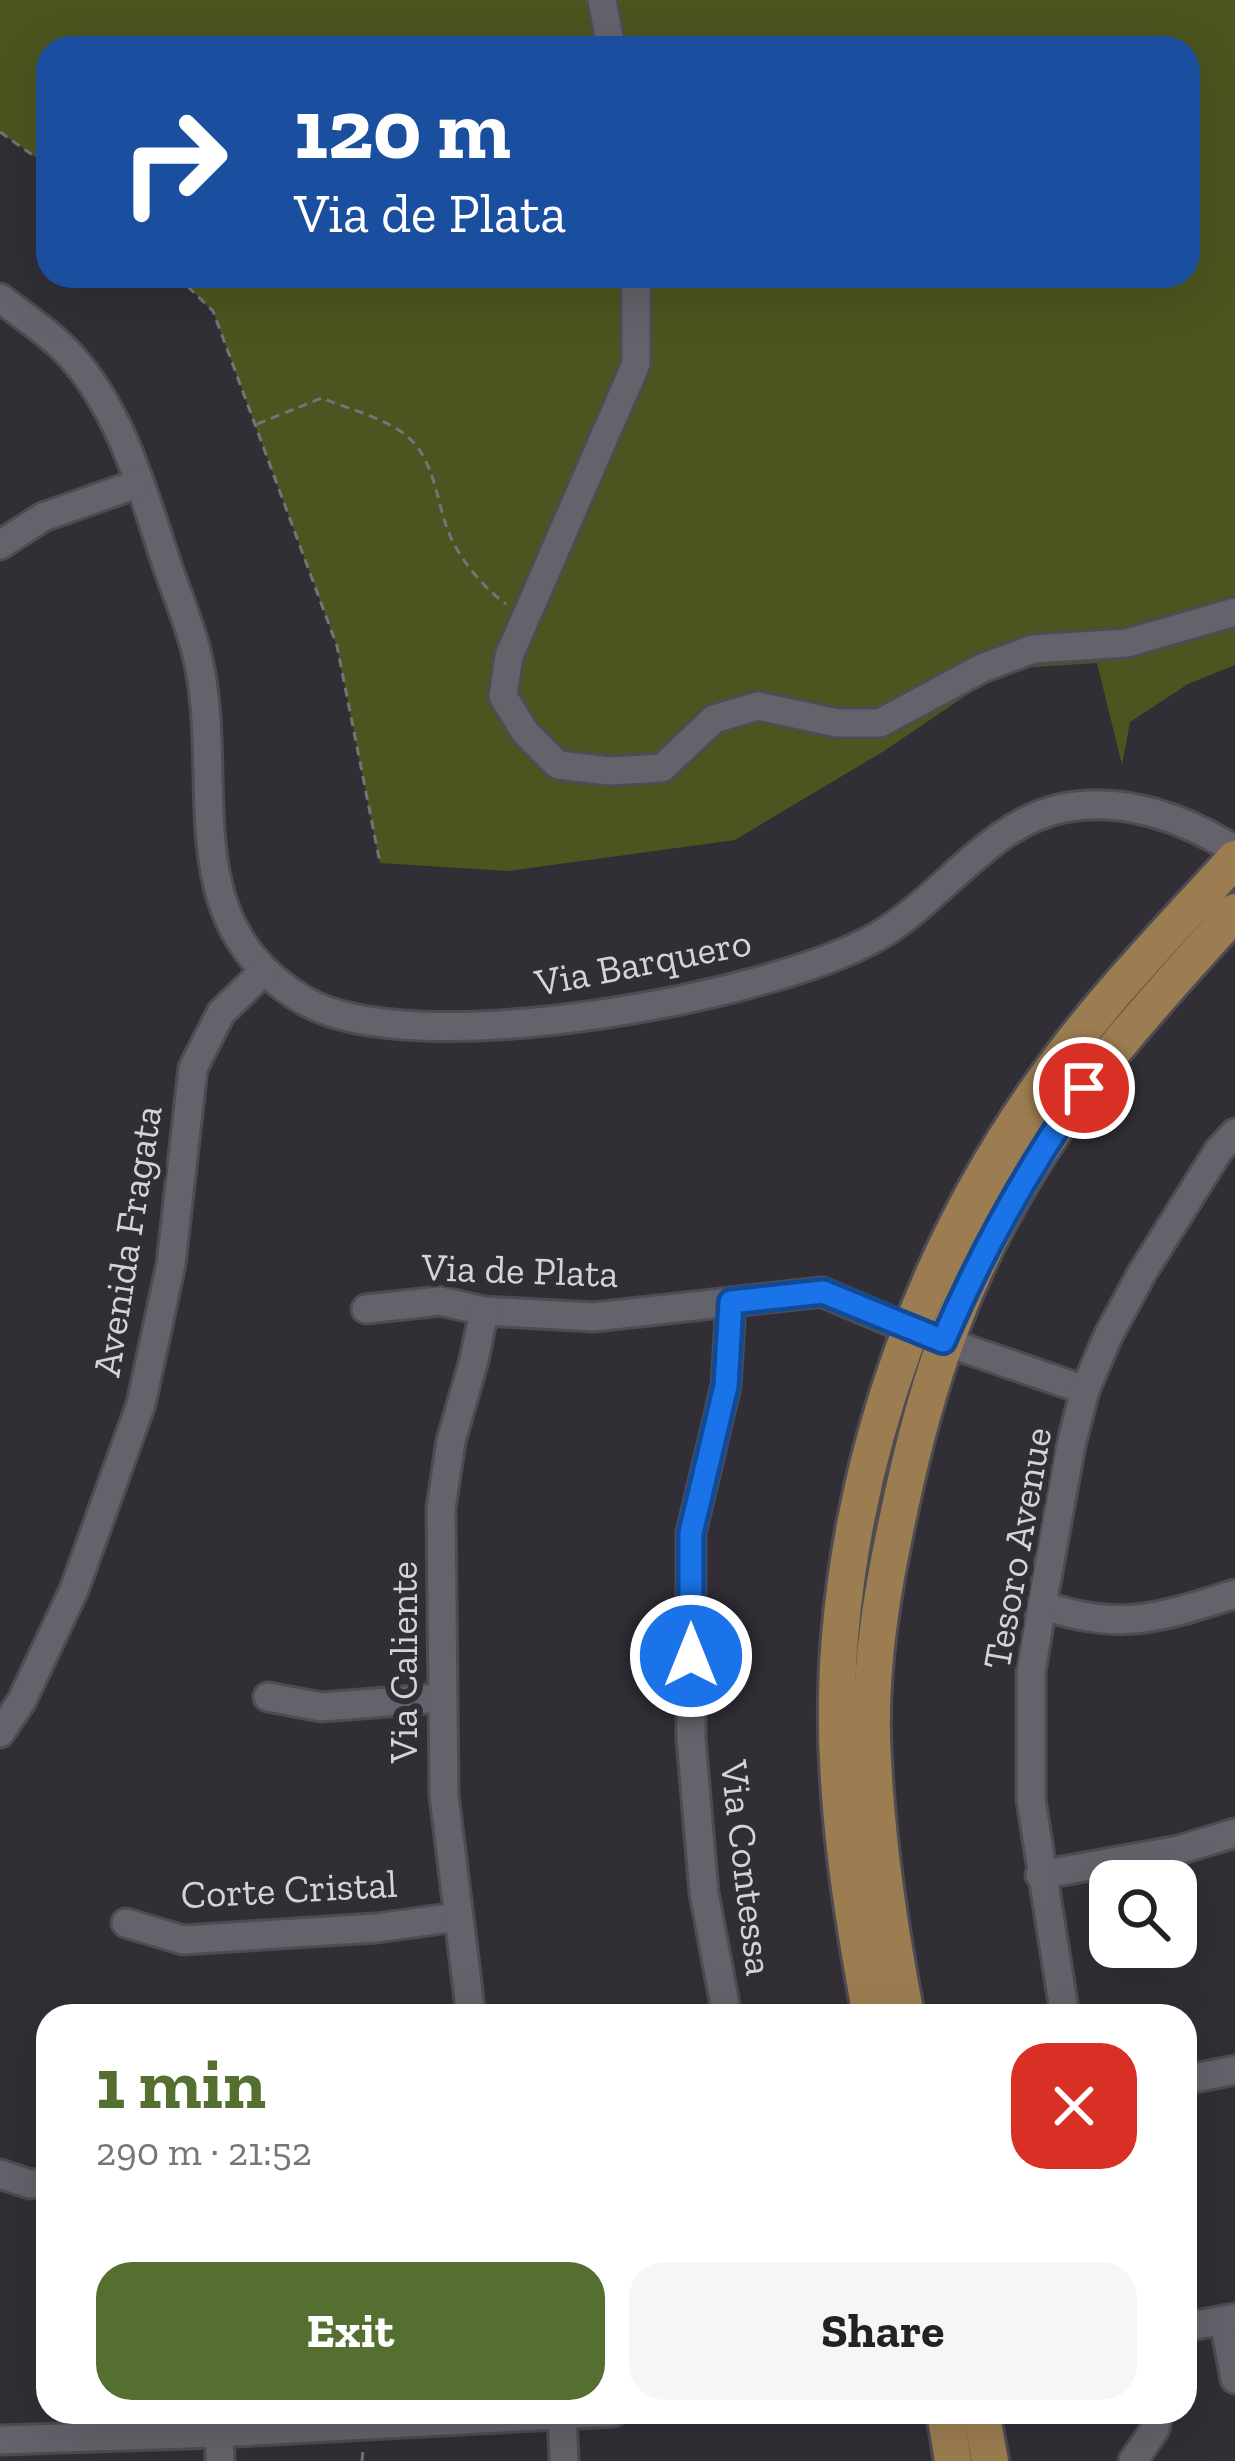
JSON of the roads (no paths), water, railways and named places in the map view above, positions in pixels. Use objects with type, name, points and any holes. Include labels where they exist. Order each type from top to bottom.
[{"type":"main road","points":[[904,2004],[881,1887],[872,1733],[879,1605],[920,1413],[936,1269],[1039,1088],[1113,993],[1235,860]]},
{"type":"main road","points":[[869,2004],[850,1904],[838,1760],[839,1637],[856,1526],[887,1397],[974,1270],[1034,1159],[1110,1052],[1235,912]]},
{"type":"main road","points":[[946,2424],[953,2461]]},
{"type":"main road","points":[[983,2424],[990,2461]]},
{"type":"street","points":[[602,0],[609,36]]},
{"type":"street","points":[[635,288],[636,364],[509,656],[503,697],[524,732],[558,765],[609,771],[662,768],[714,719],[758,706],[837,723],[880,723],[982,668],[1033,649],[1127,643],[1235,612]]},
{"type":"street","name":"Via Barquero","points":[[0,298],[69,354],[103,399],[129,454],[198,656],[207,734],[208,850],[220,898],[238,938],[263,972],[338,1016],[390,1024],[531,1025],[596,1017],[795,972],[841,956],[884,933],[1017,826],[1060,808],[1115,802],[1166,817],[1235,850]]},
{"type":"street","points":[[0,545],[43,517],[137,484]]},
{"type":"street","name":"Avenida Fragata","points":[[0,1733],[21,1702],[74,1590],[140,1404],[171,1264],[193,1069],[220,1013],[263,972]]},
{"type":"street","name":"Tesoro Avenue","points":[[1063,2004],[1031,1800],[1031,1672],[1070,1445],[1085,1390],[1108,1336],[1142,1273],[1219,1150],[1235,1133]]},
{"type":"street","name":"Via de Plata","points":[[366,1309],[440,1301],[484,1311],[594,1316],[823,1292],[927,1335],[1085,1390]]},
{"type":"street","name":"Via Contessa","points":[[725,2004],[704,1893],[692,1738],[691,1533],[726,1386],[731,1302]]},
{"type":"street","name":"Via Caliente","points":[[469,2004],[443,1795],[441,1508],[451,1441],[484,1311]]},
{"type":"street","points":[[1042,1604],[1084,1619],[1158,1618],[1235,1594]]},
{"type":"street","points":[[268,1697],[320,1707],[441,1697]]},
{"type":"street","points":[[1040,1875],[1179,1850],[1235,1833]]},
{"type":"street","name":"Corte Cristal","points":[[126,1923],[183,1940],[376,1928],[457,1916]]},
{"type":"street","points":[[1197,2078],[1235,2070]]},
{"type":"street","points":[[0,2174],[36,2183]]},
{"type":"street","points":[[1197,2325],[1230,2319],[1235,2379]]},
{"type":"street","points":[[0,2440],[418,2424]]},
{"type":"street","points":[[562,2424],[564,2461]]},
{"type":"street","points":[[1133,2461],[1157,2424]]}]
